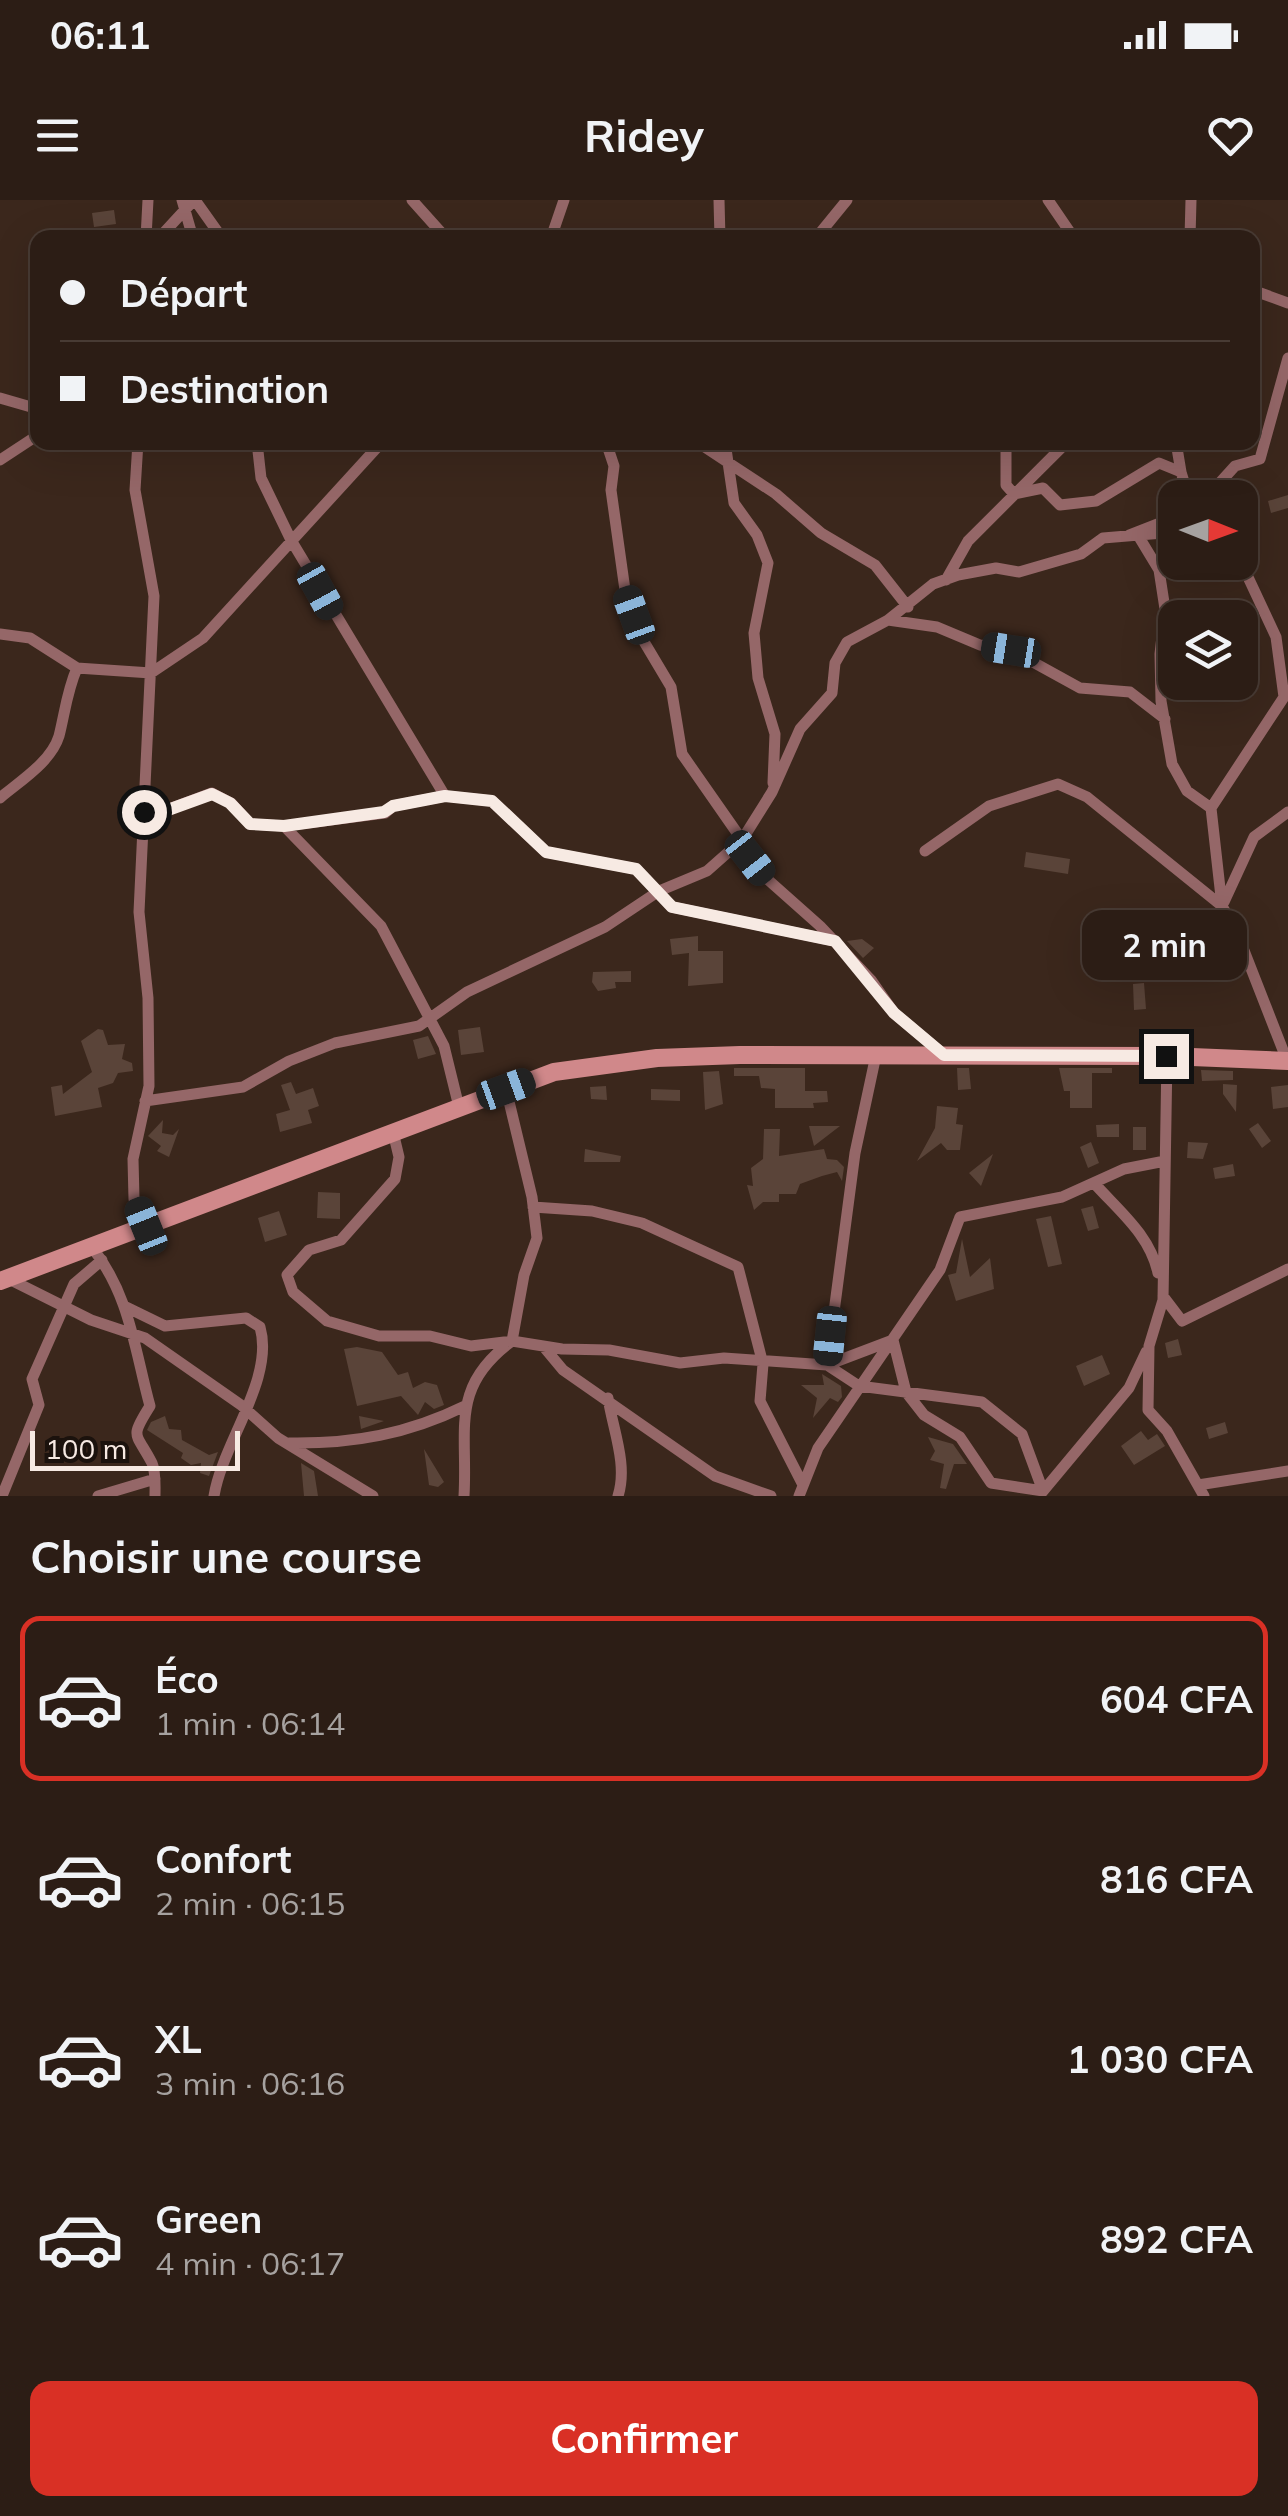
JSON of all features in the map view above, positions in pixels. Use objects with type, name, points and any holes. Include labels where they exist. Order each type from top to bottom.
[{"type":"main road","points":[[3,1280],[96,1253],[146,1226],[554,1072],[657,1058],[876,1055],[1166,1056],[1288,1062]]},
{"type":"street","points":[[146,230],[148,200]]},
{"type":"street","points":[[412,200],[439,230]]},
{"type":"street","points":[[553,230],[564,200]]},
{"type":"street","points":[[719,200],[720,230]]},
{"type":"street","points":[[823,230],[847,200]]},
{"type":"street","points":[[1048,200],[1069,230]]},
{"type":"street","points":[[1190,230],[1191,200]]},
{"type":"street","points":[[166,230],[189,202]]},
{"type":"street","points":[[189,202],[192,230]]},
{"type":"street","points":[[189,202],[215,230]]},
{"type":"street","points":[[1260,293],[1288,303]]},
{"type":"street","points":[[1222,480],[1235,466],[1260,459],[1288,358]]},
{"type":"street","points":[[0,398],[30,407]]},
{"type":"street","points":[[1274,408],[1288,414]]},
{"type":"street","points":[[0,460],[30,440]]},
{"type":"street","points":[[137,450],[134,490],[154,596],[139,912],[148,998],[146,1101],[133,1159],[134,1199],[146,1226]]},
{"type":"street","points":[[258,450],[261,478],[291,540],[445,796]]},
{"type":"street","points":[[0,634],[30,638],[76,668],[152,673],[204,638],[375,450]]},
{"type":"street","points":[[609,450],[614,466],[610,490],[625,590],[643,640],[671,687],[682,754],[766,878],[835,941],[894,1013],[944,1055]]},
{"type":"street","points":[[708,450],[776,494],[820,533],[875,566],[908,606]]},
{"type":"street","points":[[725,450],[734,503],[757,534],[768,563],[754,634],[758,678],[775,734],[772,792]]},
{"type":"street","points":[[1006,450],[1006,485],[1014,494]]},
{"type":"street","points":[[946,580],[968,540],[1059,450]]},
{"type":"street","points":[[1177,450],[1183,480]]},
{"type":"street","points":[[1014,494],[1043,488],[1060,505],[1096,501],[1159,463],[1181,472]]},
{"type":"street","points":[[1132,537],[1158,524]]},
{"type":"street","points":[[146,1101],[243,1086],[336,1042],[419,1026],[467,992],[606,927],[659,891],[707,871],[742,840],[772,792],[800,729],[832,693],[835,663],[848,642],[888,620],[933,584],[996,568],[1019,572],[1081,554],[1103,538],[1158,534]]},
{"type":"street","points":[[1132,537],[1158,570],[1165,608],[1160,654],[1164,720],[1172,764],[1187,792],[1211,808]]},
{"type":"street","points":[[1222,906],[1211,808],[1284,697],[1276,637],[1249,580]]},
{"type":"street","points":[[888,620],[936,627],[980,645],[1011,650],[1080,688],[1130,692],[1164,720]]},
{"type":"street","points":[[0,798],[36,769],[58,739],[64,699],[76,668]]},
{"type":"street","points":[[924,851],[989,806],[1058,784],[1087,797],[1222,906],[1236,930],[1288,1062]]},
{"type":"street","points":[[143,819],[212,794],[230,803],[250,824],[284,826],[384,812],[393,806],[445,796],[492,801],[546,852],[636,869],[672,907],[835,941]]},
{"type":"street","points":[[1222,906],[1254,837],[1288,812]]},
{"type":"street","points":[[284,826],[381,926],[444,1046],[459,1107]]},
{"type":"street","points":[[827,1365],[856,1153],[876,1055]]},
{"type":"street","points":[[1041,1494],[1129,1388],[1149,1346],[1164,1300],[1166,1056]]},
{"type":"street","points":[[464,1496],[466,1458],[461,1421],[465,1406],[470,1390],[496,1352],[512,1341],[524,1275],[536,1238],[534,1207],[506,1089]]},
{"type":"street","points":[[393,1132],[399,1157],[395,1179],[341,1240],[309,1250],[287,1275],[293,1292],[327,1321],[379,1336],[430,1336],[471,1346],[512,1341],[609,1350],[680,1363],[724,1358],[762,1364],[827,1365],[893,1340]]},
{"type":"street","points":[[801,1490],[818,1448],[940,1270],[960,1218],[1062,1197],[1124,1170],[1165,1161]]},
{"type":"street","points":[[1094,1183],[1154,1253],[1164,1300],[1182,1321],[1288,1269]]},
{"type":"street","points":[[534,1207],[592,1210],[642,1223],[738,1267],[762,1364],[760,1401],[801,1490]]},
{"type":"street","points":[[2,1496],[39,1406],[32,1379],[74,1284],[96,1253],[116,1278],[134,1334],[150,1406],[135,1429],[136,1441],[154,1466],[155,1496]]},
{"type":"street","points":[[3,1280],[66,1305],[91,1320],[134,1334],[247,1410],[285,1443],[373,1496]]},
{"type":"street","points":[[124,1306],[165,1326],[246,1318],[260,1327],[264,1342],[247,1410],[230,1442],[214,1496]]},
{"type":"street","points":[[893,1340],[906,1392],[924,1415],[960,1437],[992,1484],[1041,1494]]},
{"type":"street","points":[[543,1346],[563,1370],[715,1476],[771,1496]]},
{"type":"street","points":[[1149,1346],[1148,1410],[1167,1430],[1200,1491],[1288,1471]]},
{"type":"street","points":[[827,1365],[860,1386],[982,1402],[1010,1420],[1022,1434],[1041,1494]]},
{"type":"street","points":[[608,1398],[615,1447],[624,1468],[618,1496]]},
{"type":"street","points":[[285,1443],[388,1435],[423,1427],[465,1406]]},
{"type":"street","points":[[98,1496],[154,1479]]},
{"type":"building","points":[[114,210],[116,224],[94,227],[92,213]]},
{"type":"building","points":[[1288,495],[1288,508],[1271,513],[1268,501]]},
{"type":"building","points":[[1026,852],[1070,859],[1068,874],[1024,867]]},
{"type":"building","points":[[698,936],[698,951],[723,951],[723,983],[688,986],[689,953],[672,955],[670,939]]},
{"type":"building","points":[[862,939],[874,948],[863,958],[847,941]]},
{"type":"building","points":[[631,971],[631,982],[615,982],[616,988],[598,991],[592,982],[593,972]]},
{"type":"building","points":[[1144,983],[1146,1009],[1134,1010],[1133,984]]},
{"type":"building","points":[[480,1027],[484,1052],[461,1055],[458,1030]]},
{"type":"building","points":[[98,1029],[103,1030],[108,1045],[125,1044],[122,1059],[132,1063],[133,1071],[118,1073],[113,1083],[98,1088],[102,1107],[55,1116],[51,1087],[62,1085],[63,1094],[92,1072],[81,1041]]},
{"type":"building","points":[[428,1036],[436,1054],[418,1059],[413,1040]]},
{"type":"building","points":[[734,1068],[805,1068],[805,1091],[827,1091],[828,1102],[813,1103],[814,1108],[775,1108],[775,1089],[761,1088],[759,1076],[734,1076]]},
{"type":"building","points":[[957,1068],[969,1068],[971,1089],[958,1090]]},
{"type":"building","points":[[1059,1068],[1112,1068],[1112,1073],[1092,1073],[1092,1108],[1070,1108],[1070,1091],[1064,1091]]},
{"type":"building","points":[[1201,1070],[1233,1071],[1233,1080],[1202,1081]]},
{"type":"building","points":[[719,1071],[723,1104],[705,1110],[703,1072]]},
{"type":"building","points":[[291,1082],[296,1094],[313,1088],[319,1106],[308,1110],[312,1123],[280,1132],[276,1114],[290,1110],[281,1085]]},
{"type":"building","points":[[1223,1084],[1237,1085],[1236,1112],[1223,1094]]},
{"type":"building","points":[[1288,1085],[1288,1107],[1273,1109],[1271,1087]]},
{"type":"building","points":[[606,1086],[607,1100],[591,1099],[590,1087]]},
{"type":"building","points":[[651,1089],[680,1090],[680,1101],[651,1100]]},
{"type":"building","points":[[937,1106],[958,1108],[956,1124],[963,1125],[960,1150],[947,1150],[941,1143],[917,1161],[935,1128]]},
{"type":"building","points":[[163,1120],[162,1133],[173,1135],[179,1129],[169,1157],[157,1151],[161,1146],[148,1136]]},
{"type":"building","points":[[1258,1123],[1271,1141],[1262,1148],[1249,1129]]},
{"type":"building","points":[[1119,1124],[1119,1137],[1097,1137],[1096,1125]]},
{"type":"building","points":[[809,1126],[840,1126],[814,1146]]},
{"type":"building","points":[[1133,1127],[1146,1127],[1146,1150],[1133,1150]]},
{"type":"building","points":[[764,1129],[780,1129],[779,1156],[824,1149],[827,1159],[837,1160],[844,1167],[842,1181],[837,1172],[822,1176],[800,1184],[796,1194],[779,1194],[779,1202],[763,1202],[754,1210],[747,1185],[753,1186],[751,1168],[763,1159]]},
{"type":"building","points":[[1091,1142],[1099,1163],[1088,1168],[1080,1147]]},
{"type":"building","points":[[1188,1142],[1208,1143],[1203,1159],[1187,1158]]},
{"type":"building","points":[[585,1149],[621,1156],[620,1162],[584,1162]]},
{"type":"building","points":[[993,1154],[981,1186],[969,1173]]},
{"type":"building","points":[[1233,1164],[1235,1176],[1215,1179],[1213,1168]]},
{"type":"building","points":[[318,1192],[340,1193],[340,1219],[317,1218]]},
{"type":"building","points":[[1093,1206],[1099,1228],[1088,1231],[1081,1209]]},
{"type":"building","points":[[279,1211],[287,1235],[265,1242],[258,1218]]},
{"type":"building","points":[[1051,1216],[1062,1264],[1048,1267],[1036,1219]]},
{"type":"building","points":[[962,1239],[970,1277],[990,1258],[994,1289],[956,1301],[948,1275],[956,1273]]},
{"type":"building","points":[[1178,1339],[1182,1355],[1168,1358],[1165,1343]]},
{"type":"building","points":[[357,1347],[382,1352],[398,1375],[408,1372],[413,1388],[425,1382],[437,1385],[444,1405],[434,1409],[425,1402],[418,1415],[401,1396],[357,1406],[344,1349]]},
{"type":"building","points":[[1102,1355],[1110,1374],[1084,1386],[1076,1366]]},
{"type":"building","points":[[822,1374],[841,1386],[842,1397],[838,1402],[830,1398],[813,1418],[817,1398],[801,1385],[824,1385]]},
{"type":"building","points":[[165,1416],[169,1429],[181,1430],[182,1440],[209,1455],[218,1452],[209,1476],[200,1473],[201,1463],[191,1465],[181,1458],[183,1453],[147,1430],[151,1422]]},
{"type":"building","points":[[359,1416],[384,1421],[361,1429]]},
{"type":"building","points":[[1225,1422],[1228,1433],[1209,1439],[1206,1428]]},
{"type":"building","points":[[1141,1431],[1148,1440],[1157,1434],[1165,1446],[1134,1465],[1121,1446]]},
{"type":"building","points":[[928,1437],[953,1444],[967,1464],[954,1464],[946,1489],[940,1488],[944,1464],[930,1460],[935,1451]]},
{"type":"building","points":[[424,1449],[444,1482],[438,1487],[429,1485]]},
{"type":"building","points":[[301,1463],[314,1471],[318,1496],[304,1496]]},
{"type":"route","points":[[144,812],[143,819],[212,794],[230,803],[250,824],[284,826],[333,816],[384,812],[393,806],[445,796],[492,801],[546,852],[636,869],[672,907],[835,941],[872,980],[894,1013],[944,1055],[1166,1056]]}]
